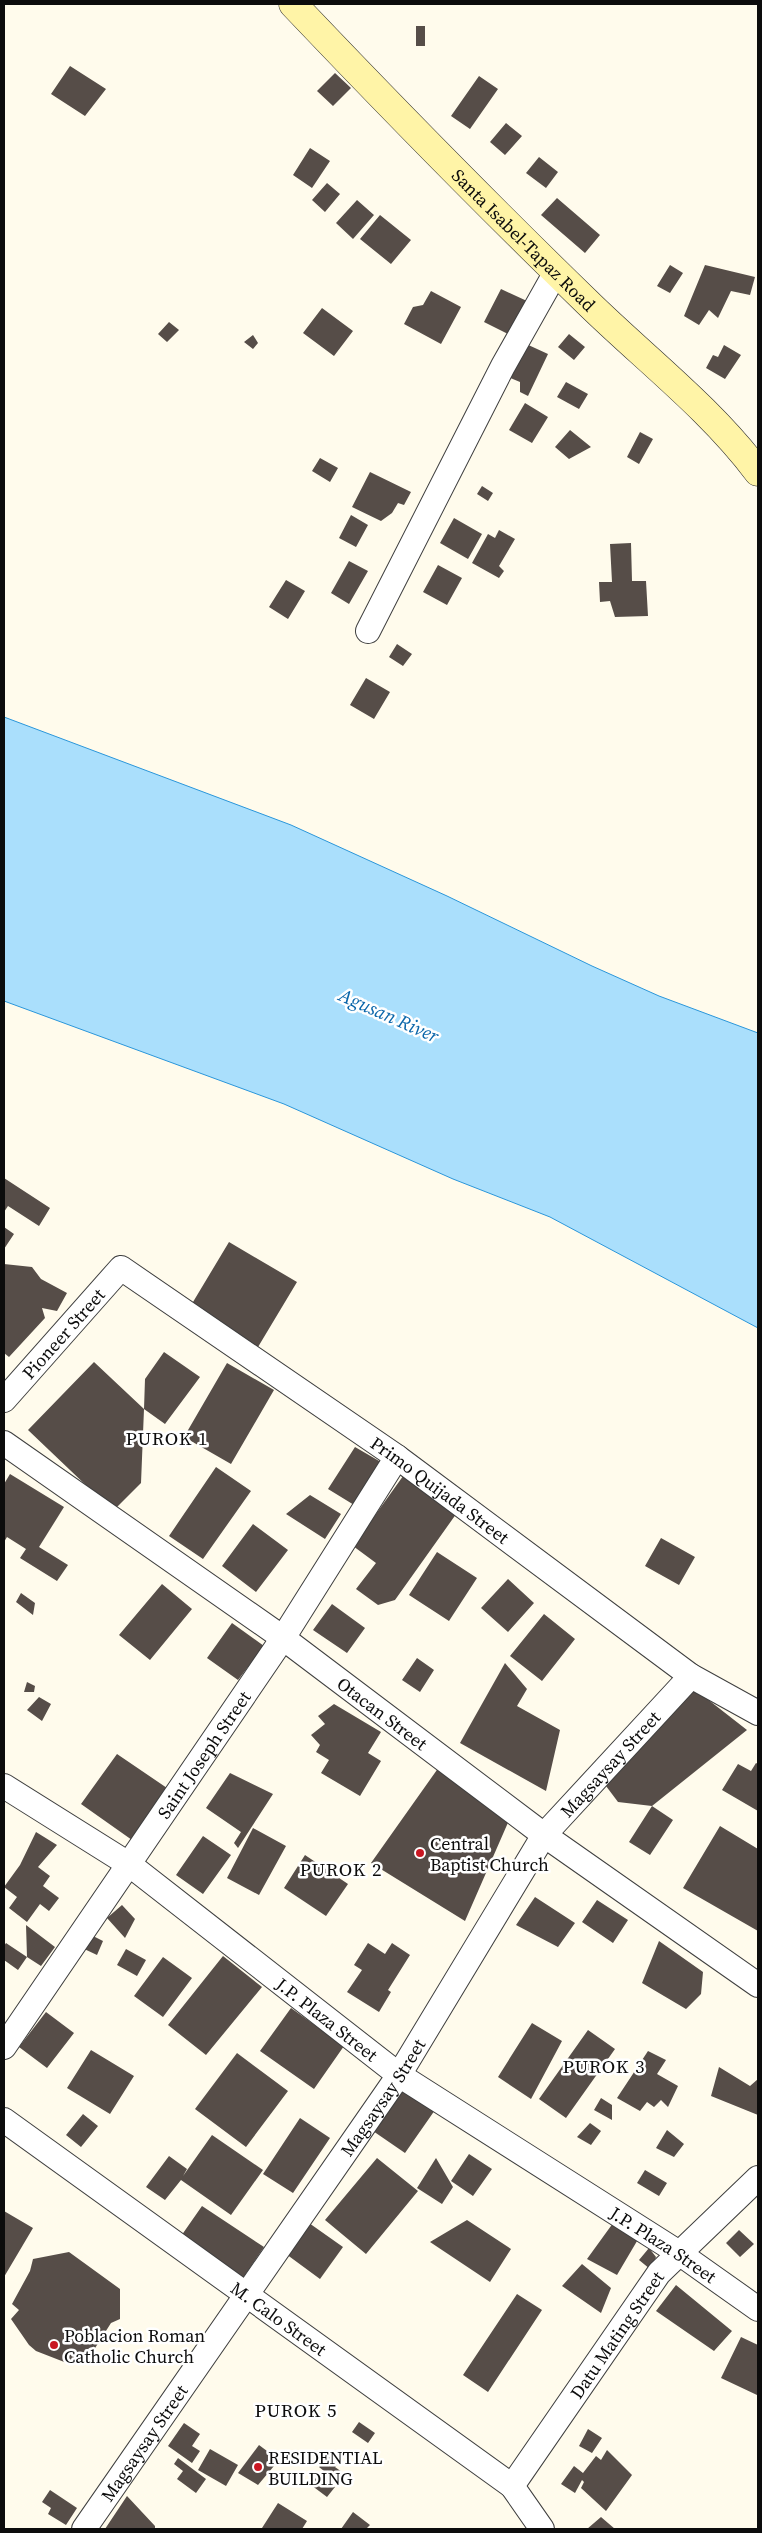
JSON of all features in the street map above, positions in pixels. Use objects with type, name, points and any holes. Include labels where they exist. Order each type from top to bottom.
[{"type":"street","name":"Santa Isabel-Tapaz Road","points":[[293,4],[480,198],[693,400],[758,472]]},
{"type":"street","points":[[368,631],[503,366],[556,272]]},
{"type":"street","name":"Pioneer Street","points":[[4,1399],[121,1268]]},
{"type":"street","name":"Primo Quijada Street","points":[[121,1268],[397,1457],[692,1676],[758,1714]]},
{"type":"street","name":"Otacan Street","points":[[4,1444],[283,1638],[544,1835],[758,1985]]},
{"type":"street","name":"Saint Joseph Street","points":[[4,2047],[130,1865],[283,1638],[397,1457]]},
{"type":"street","name":"Magsaysay Street","points":[[84,2529],[246,2292],[399,2075],[544,1835],[692,1676]]},
{"type":"street","name":"J.P. Plaza Street","points":[[4,1786],[130,1865],[399,2075],[680,2253],[758,2309]]},
{"type":"street","name":"M. Calo Street","points":[[4,2120],[246,2292],[512,2486],[542,2529]]},
{"type":"street","name":"Datu Mating Street","points":[[512,2486],[659,2273],[758,2178]]},
{"type":"water","name":"Agusan River","points":[[4,717],[291,825],[659,996],[758,1033],[758,1328],[550,1217],[453,1179],[284,1104],[4,1001]]},
{"type":"building","points":[[416,26],[425,26],[425,46],[416,46]]},
{"type":"building","points":[[70,66],[106,89],[85,116],[51,94]]},
{"type":"building","points":[[335,73],[351,88],[333,106],[317,91]]},
{"type":"building","points":[[479,76],[498,89],[470,129],[451,116]]},
{"type":"building","points":[[506,123],[522,136],[505,155],[490,142]]},
{"type":"building","points":[[310,148],[330,161],[312,188],[293,175]]},
{"type":"building","points":[[539,157],[558,172],[546,188],[526,173]]},
{"type":"building","points":[[327,183],[340,194],[325,212],[312,200]]},
{"type":"building","points":[[557,198],[600,235],[585,253],[541,215]]},
{"type":"building","points":[[357,200],[374,215],[353,239],[336,223]]},
{"type":"building","points":[[380,215],[411,240],[391,264],[360,239]]},
{"type":"building","points":[[670,265],[683,273],[670,293],[657,286]]},
{"type":"building","points":[[705,265],[755,277],[750,295],[731,291],[718,318],[709,310],[699,325],[684,316]]},
{"type":"building","points":[[501,289],[527,301],[510,335],[484,322]]},
{"type":"building","points":[[431,291],[461,307],[441,344],[404,324],[413,307],[423,305]]},
{"type":"building","points":[[322,308],[353,331],[334,356],[303,333]]},
{"type":"building","points":[[169,322],[179,330],[167,342],[158,334]]},
{"type":"building","points":[[569,334],[585,347],[574,360],[558,347]]},
{"type":"building","points":[[253,335],[258,343],[253,349],[244,342]]},
{"type":"building","points":[[524,343],[548,354],[528,396],[520,392],[520,382],[508,377]]},
{"type":"building","points":[[724,345],[741,355],[725,379],[706,368],[713,355],[718,357]]},
{"type":"building","points":[[566,382],[588,394],[579,409],[557,397]]},
{"type":"building","points":[[525,403],[548,417],[532,443],[509,430]]},
{"type":"building","points":[[570,430],[591,447],[569,459],[555,447]]},
{"type":"building","points":[[640,432],[653,439],[639,464],[627,457]]},
{"type":"building","points":[[320,458],[338,468],[330,482],[312,471]]},
{"type":"building","points":[[370,472],[411,492],[404,505],[398,503],[392,513],[381,521],[352,507]]},
{"type":"building","points":[[482,486],[493,493],[488,501],[477,494]]},
{"type":"building","points":[[351,515],[368,525],[356,547],[339,538]]},
{"type":"building","points":[[454,518],[482,534],[468,559],[440,543]]},
{"type":"building","points":[[499,530],[515,539],[499,566],[504,571],[499,578],[472,563],[488,534],[495,538]]},
{"type":"building","points":[[631,543],[632,581],[646,581],[648,616],[615,617],[610,601],[600,602],[599,582],[612,582],[610,544]]},
{"type":"building","points":[[349,561],[368,571],[349,604],[331,593]]},
{"type":"building","points":[[438,565],[462,578],[447,605],[423,592]]},
{"type":"building","points":[[286,580],[305,591],[288,619],[269,607]]},
{"type":"building","points":[[397,644],[412,654],[403,666],[389,657]]},
{"type":"building","points":[[366,678],[390,692],[374,719],[350,705]]},
{"type":"building","points":[[4,1178],[50,1208],[39,1226],[8,1206],[4,1212]]},
{"type":"building","points":[[4,1227],[14,1234],[4,1249]]},
{"type":"building","points":[[229,1242],[297,1282],[258,1347],[190,1307]]},
{"type":"building","points":[[4,1264],[32,1267],[41,1279],[67,1293],[57,1311],[42,1308],[45,1318],[9,1357],[4,1353]]},
{"type":"building","points":[[164,1352],[200,1377],[165,1424],[144,1409],[145,1379]]},
{"type":"building","points":[[94,1362],[144,1409],[141,1483],[113,1511],[28,1430]]},
{"type":"building","points":[[227,1363],[274,1390],[231,1464],[184,1437]]},
{"type":"building","points":[[355,1447],[386,1465],[359,1508],[328,1489]]},
{"type":"building","points":[[216,1467],[251,1491],[203,1559],[169,1536]]},
{"type":"building","points":[[406,1472],[459,1510],[395,1600],[378,1605],[356,1589],[376,1563],[353,1546]]},
{"type":"building","points":[[10,1474],[64,1507],[39,1547],[68,1565],[57,1581],[20,1558],[26,1549],[7,1537],[4,1542],[4,1484]]},
{"type":"building","points":[[310,1495],[341,1514],[325,1539],[286,1514]]},
{"type":"building","points":[[253,1524],[288,1550],[256,1592],[222,1566]]},
{"type":"building","points":[[661,1538],[695,1557],[679,1585],[645,1566]]},
{"type":"building","points":[[437,1552],[477,1578],[449,1621],[409,1595]]},
{"type":"building","points":[[508,1579],[534,1603],[508,1632],[481,1608]]},
{"type":"building","points":[[162,1584],[192,1609],[150,1660],[119,1635]]},
{"type":"building","points":[[21,1593],[35,1603],[33,1615],[16,1602]]},
{"type":"building","points":[[332,1604],[365,1628],[347,1653],[313,1630]]},
{"type":"building","points":[[544,1614],[575,1639],[542,1681],[510,1656]]},
{"type":"building","points":[[232,1623],[264,1646],[238,1680],[207,1658]]},
{"type":"building","points":[[417,1658],[434,1670],[420,1692],[402,1680]]},
{"type":"building","points":[[505,1663],[527,1689],[517,1706],[560,1730],[546,1791],[460,1743]]},
{"type":"building","points":[[27,1682],[35,1686],[34,1692],[24,1692]]},
{"type":"building","points":[[688,1684],[747,1730],[652,1806],[618,1802],[606,1786]]},
{"type":"building","points":[[39,1697],[51,1704],[42,1721],[27,1710]]},
{"type":"building","points":[[334,1704],[381,1732],[368,1753],[381,1761],[360,1796],[321,1773],[329,1760],[316,1752],[320,1745],[311,1735],[325,1724],[318,1716]]},
{"type":"building","points":[[117,1754],[167,1788],[132,1840],[81,1804]]},
{"type":"building","points":[[756,1763],[758,1764],[758,1811],[722,1790],[738,1764],[751,1771]]},
{"type":"building","points":[[439,1767],[510,1818],[465,1921],[371,1863]]},
{"type":"building","points":[[230,1773],[273,1794],[238,1848],[234,1843],[241,1832],[206,1808]]},
{"type":"building","points":[[652,1806],[673,1820],[650,1855],[629,1842]]},
{"type":"building","points":[[720,1826],[758,1849],[758,1931],[683,1888]]},
{"type":"building","points":[[253,1828],[286,1846],[259,1895],[227,1878]]},
{"type":"building","points":[[36,1832],[57,1845],[38,1867],[50,1876],[43,1886],[59,1898],[49,1911],[40,1904],[27,1922],[9,1908],[17,1897],[4,1887],[20,1865]]},
{"type":"building","points":[[203,1836],[231,1855],[203,1894],[176,1875]]},
{"type":"building","points":[[305,1855],[348,1884],[326,1916],[284,1888]]},
{"type":"building","points":[[535,1897],[575,1923],[558,1947],[516,1925]]},
{"type":"building","points":[[597,1900],[628,1920],[613,1943],[582,1922]]},
{"type":"building","points":[[122,1905],[135,1919],[125,1938],[107,1918]]},
{"type":"building","points":[[26,1925],[55,1947],[41,1966],[27,1957]]},
{"type":"building","points":[[87,1933],[103,1941],[97,1955],[80,1947]]},
{"type":"building","points":[[659,1941],[703,1972],[701,1994],[686,2009],[642,1983]]},
{"type":"building","points":[[6,1943],[27,1957],[18,1970],[4,1960],[4,1946]]},
{"type":"building","points":[[368,1943],[385,1954],[392,1943],[410,1955],[388,1990],[391,1992],[379,2012],[347,1992],[362,1970],[354,1965]]},
{"type":"building","points":[[126,1949],[146,1960],[137,1976],[117,1965]]},
{"type":"building","points":[[223,1956],[262,1987],[206,2055],[168,2025]]},
{"type":"building","points":[[163,1957],[192,1978],[163,2017],[134,1996]]},
{"type":"building","points":[[291,2008],[344,2046],[314,2089],[260,2051]]},
{"type":"building","points":[[46,2012],[74,2033],[47,2068],[19,2047]]},
{"type":"building","points":[[532,2023],[562,2041],[531,2099],[498,2077]]},
{"type":"building","points":[[588,2030],[615,2049],[566,2118],[539,2099]]},
{"type":"building","points":[[91,2050],[134,2076],[110,2114],[67,2088]]},
{"type":"building","points":[[648,2051],[666,2060],[657,2074],[678,2086],[668,2107],[661,2100],[654,2107],[647,2102],[640,2111],[617,2098]]},
{"type":"building","points":[[237,2053],[288,2091],[246,2147],[195,2109]]},
{"type":"building","points":[[719,2067],[750,2086],[758,2079],[758,2115],[711,2096]]},
{"type":"building","points":[[403,2089],[435,2110],[405,2153],[373,2131]]},
{"type":"building","points":[[601,2098],[612,2105],[612,2120],[594,2110]]},
{"type":"building","points":[[83,2114],[98,2126],[81,2147],[66,2135]]},
{"type":"building","points":[[300,2118],[330,2138],[293,2193],[263,2174]]},
{"type":"building","points":[[590,2123],[601,2131],[591,2145],[577,2137]]},
{"type":"building","points":[[667,2130],[684,2144],[674,2157],[656,2148]]},
{"type":"building","points":[[212,2135],[263,2170],[231,2215],[181,2180],[165,2200],[146,2187],[169,2156],[187,2169],[183,2176]]},
{"type":"building","points":[[469,2154],[492,2169],[473,2196],[451,2181]]},
{"type":"building","points":[[377,2158],[418,2191],[366,2254],[325,2220]]},
{"type":"building","points":[[436,2158],[453,2187],[442,2204],[417,2188]]},
{"type":"building","points":[[645,2170],[667,2183],[659,2196],[637,2183]]},
{"type":"building","points":[[202,2206],[264,2247],[241,2281],[179,2239]]},
{"type":"building","points":[[4,2211],[33,2228],[4,2277]]},
{"type":"building","points":[[616,2219],[640,2236],[617,2275],[587,2259]]},
{"type":"building","points":[[467,2220],[511,2249],[490,2282],[430,2242]]},
{"type":"building","points":[[309,2223],[343,2247],[320,2279],[286,2254]]},
{"type":"building","points":[[739,2230],[754,2244],[740,2257],[726,2243]]},
{"type":"building","points":[[649,2248],[656,2257],[650,2269],[639,2260]]},
{"type":"building","points":[[69,2252],[120,2289],[120,2319],[111,2323],[90,2356],[81,2354],[72,2365],[36,2351],[29,2345],[11,2319],[19,2310],[12,2304],[30,2271],[33,2259]]},
{"type":"building","points":[[582,2264],[611,2288],[601,2313],[562,2286]]},
{"type":"building","points":[[676,2285],[732,2331],[714,2351],[656,2311]]},
{"type":"building","points":[[517,2294],[542,2310],[488,2392],[463,2375]]},
{"type":"building","points":[[741,2337],[758,2345],[757,2395],[721,2378]]},
{"type":"building","points":[[359,2422],[375,2433],[368,2443],[352,2432]]},
{"type":"building","points":[[184,2423],[200,2434],[192,2446],[200,2451],[192,2463],[168,2446]]},
{"type":"building","points":[[588,2429],[602,2438],[592,2453],[579,2446]]},
{"type":"building","name":"RESIDENTIAL BUILDING","points":[[259,2445],[279,2460],[258,2485],[238,2473]]},
{"type":"building","points":[[210,2449],[238,2465],[226,2486],[198,2470]]},
{"type":"building","points":[[607,2450],[632,2475],[606,2511],[581,2488],[584,2482],[582,2480],[575,2493],[561,2484],[574,2466],[583,2473],[596,2456],[601,2460]]},
{"type":"building","points":[[331,2452],[341,2460],[335,2467],[346,2475],[339,2483],[319,2467]]},
{"type":"building","points":[[178,2458],[206,2479],[196,2493],[177,2479],[183,2471],[174,2464]]},
{"type":"building","points":[[318,2475],[335,2487],[327,2497],[311,2485]]},
{"type":"building","points":[[50,2490],[77,2508],[66,2525],[48,2514],[51,2508],[42,2502]]},
{"type":"building","points":[[127,2496],[155,2526],[155,2529],[105,2529]]},
{"type":"building","points":[[278,2503],[307,2521],[302,2529],[262,2528]]},
{"type":"building","points":[[353,2512],[370,2525],[366,2529],[341,2529]]},
{"type":"building","points":[[601,2517],[615,2529],[587,2529]]},
{"type":"place","name":"Central Baptist Church","points":[[420,1853]]},
{"type":"place","name":"Poblacion Roman Catholic Church","points":[[54,2345]]},
{"type":"place","name":"RESIDENTIAL BUILDING","points":[[258,2467]]},
{"type":"district","name":"PUROK 1","points":[[167,1438]]},
{"type":"district","name":"PUROK 2","points":[[341,1869]]},
{"type":"district","name":"PUROK 3","points":[[604,2066]]},
{"type":"district","name":"PUROK 5","points":[[296,2410]]}]
